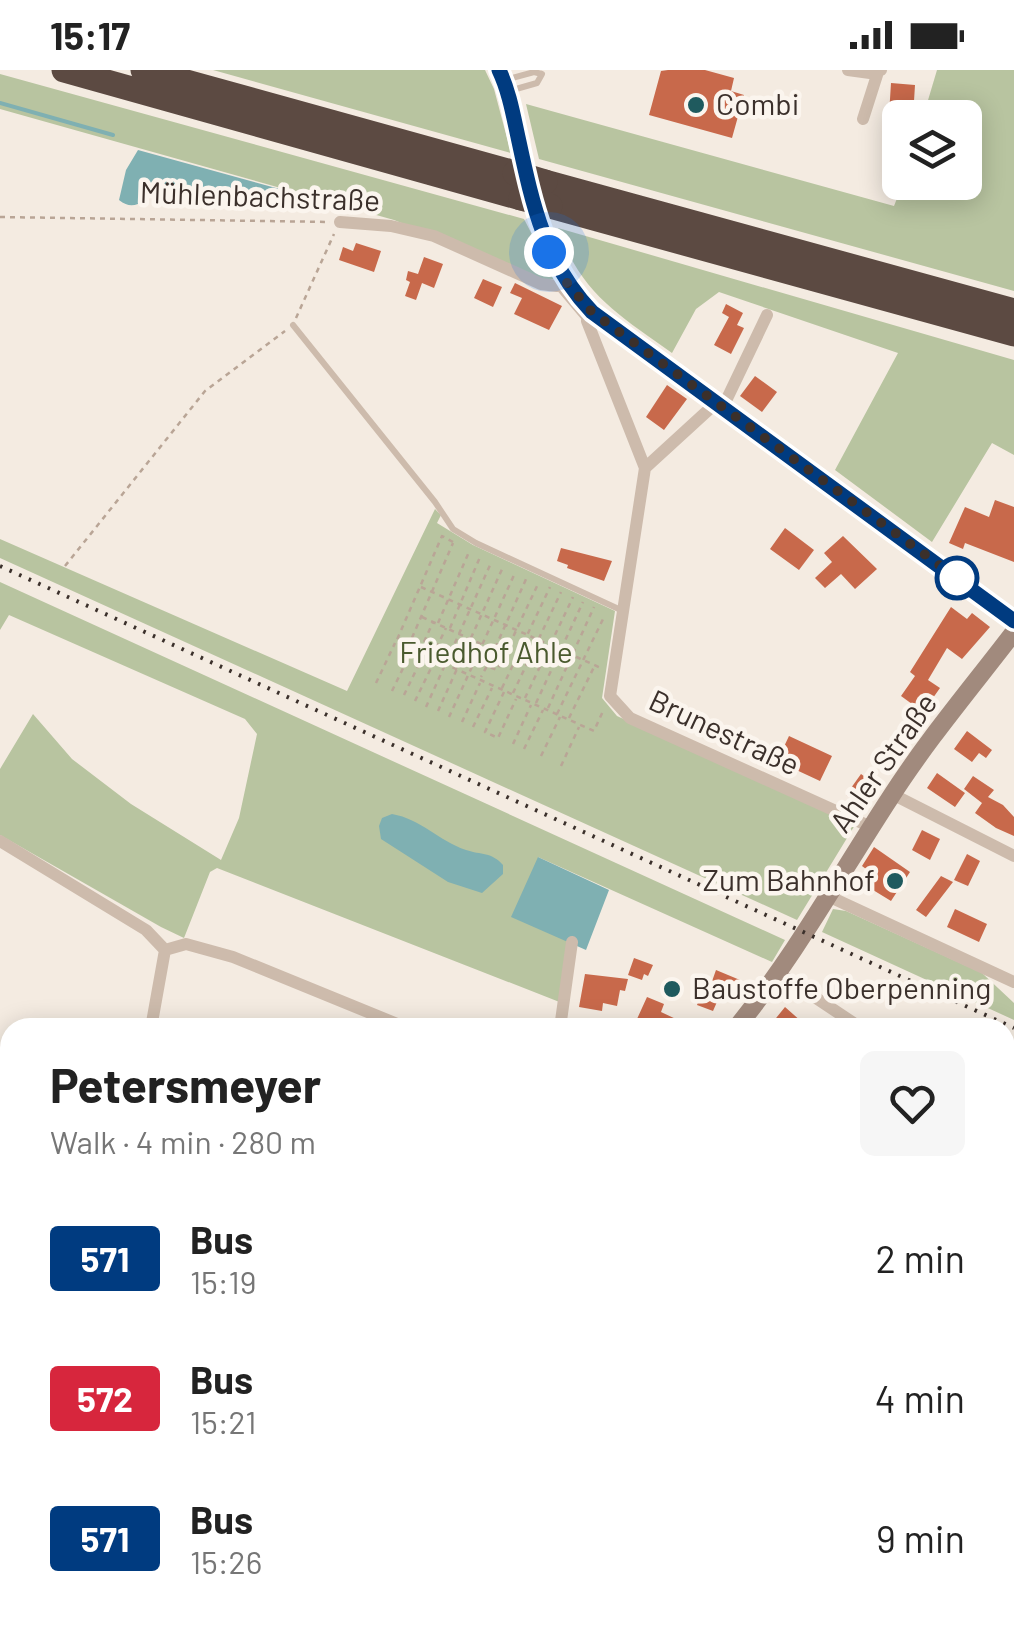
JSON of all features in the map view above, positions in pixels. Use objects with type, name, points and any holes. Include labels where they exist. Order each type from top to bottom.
[{"type":"highway","points":[[64,70],[1014,311]]},
{"type":"highway","points":[[144,70],[518,186]]},
{"type":"highway","points":[[548,194],[1014,334]]},
{"type":"main road","points":[[504,80],[537,221],[562,284],[589,316],[719,405],[1014,620]]},
{"type":"main road","name":"Ahler Straße","points":[[744,1018],[780,974],[892,794],[1014,632]]},
{"type":"street","points":[[848,70],[879,71],[864,119]]},
{"type":"street","name":"Mühlenbachstraße","points":[[340,222],[392,226],[434,236],[542,284],[562,284]]},
{"type":"street","points":[[589,316],[646,468],[719,405],[766,315]]},
{"type":"street","name":"Brunestraße","points":[[646,468],[610,696],[630,718],[870,828]]},
{"type":"street","points":[[892,794],[1014,856]]},
{"type":"street","points":[[0,841],[146,930],[165,950]]},
{"type":"street","points":[[828,896],[1014,982]]},
{"type":"street","points":[[561,1018],[572,942]]},
{"type":"street","points":[[165,950],[186,944],[233,957],[383,1018]]},
{"type":"street","points":[[153,1018],[165,950]]},
{"type":"street","points":[[780,974],[846,1018]]},
{"type":"lane","points":[[534,72],[542,74],[537,83],[504,80],[534,72]]},
{"type":"lane","points":[[293,325],[436,502],[453,529],[476,544],[622,610]]},
{"type":"path","name":"Mühlenbachstraße","points":[[0,217],[340,222]]},
{"type":"path","points":[[65,566],[205,391],[293,325],[340,222]]},
{"type":"path","points":[[376,684],[442,536],[453,542],[392,691]]},
{"type":"path","points":[[404,695],[470,550],[606,612],[541,756]]},
{"type":"path","points":[[415,701],[481,555]]},
{"type":"path","points":[[426,707],[492,560]]},
{"type":"path","points":[[438,712],[504,566]]},
{"type":"path","points":[[450,717],[516,571]]},
{"type":"path","points":[[462,722],[527,576]]},
{"type":"path","points":[[487,666],[497,670],[539,581]]},
{"type":"path","points":[[420,586],[612,673]]},
{"type":"path","points":[[550,586],[485,732],[498,738],[562,592]]},
{"type":"path","points":[[524,700],[573,597]]},
{"type":"path","points":[[513,744],[584,602]]},
{"type":"path","points":[[524,749],[594,607]]},
{"type":"path","points":[[421,616],[505,655]]},
{"type":"path","points":[[396,642],[594,731],[610,696]]},
{"type":"path","points":[[569,720],[595,665]]},
{"type":"path","points":[[473,727],[493,686]]},
{"type":"path","points":[[560,766],[580,724]]},
{"type":"green space","points":[[213,70],[485,70],[511,153]]},
{"type":"green space","points":[[937,70],[1014,70],[1014,291],[539,159],[526,104],[894,206],[896,200],[982,200],[982,100],[928,100]]},
{"type":"green space","points":[[0,74],[524,219],[555,279],[543,280],[394,220],[0,109]]},
{"type":"green space","points":[[558,228],[1014,360],[1014,455],[992,443],[932,542],[835,470],[898,353],[719,292],[696,309],[672,353],[603,301],[578,270]]},
{"type":"green space","name":"Friedhof Ahle","points":[[435,509],[441,515],[437,523],[473,545],[615,611],[602,698],[617,716],[855,825],[797,920],[0,558],[0,539],[347,691]]},
{"type":"green space","points":[[0,582],[785,940],[772,962],[538,857],[569,944],[562,1003],[217,868],[210,872],[184,938],[0,835],[0,769],[33,714],[72,759],[131,804],[221,860],[239,818],[257,734],[245,719],[9,615],[0,630]]},
{"type":"green space","points":[[833,909],[846,911],[982,973],[1014,1003],[1014,1018],[1010,1018],[822,932]]},
{"type":"water","points":[[138,150],[305,196],[296,202],[264,200],[254,208],[238,198],[225,207],[217,196],[209,194],[192,207],[158,192],[139,204],[125,204],[119,200],[126,170]]},
{"type":"water","points":[[392,814],[412,820],[456,846],[495,858],[503,865],[503,874],[482,893],[448,882],[381,839],[382,818]]},
{"type":"water","points":[[538,857],[609,890],[586,950],[511,917]]},
{"type":"building","name":"Combi","points":[[705,70],[734,78],[731,91],[744,95],[732,138],[649,115],[661,71]]},
{"type":"building","points":[[891,83],[915,85],[914,100],[890,100]]},
{"type":"building","points":[[356,243],[381,251],[374,272],[339,260],[343,247],[353,251]]},
{"type":"building","points":[[424,257],[443,264],[434,288],[422,283],[416,300],[405,296],[410,282],[406,280],[408,271],[418,274]]},
{"type":"building","points":[[483,279],[502,287],[493,307],[474,298]]},
{"type":"building","points":[[515,283],[562,306],[549,330],[514,314],[522,298],[510,293]]},
{"type":"building","points":[[726,304],[743,313],[737,325],[744,328],[731,354],[714,345],[729,317],[722,313]]},
{"type":"building","points":[[755,376],[777,392],[762,412],[740,396]]},
{"type":"building","points":[[667,385],[687,399],[664,430],[646,417]]},
{"type":"building","points":[[995,500],[1014,507],[1014,562],[965,543],[963,549],[949,543],[965,507],[989,517]]},
{"type":"building","points":[[785,528],[814,550],[799,570],[770,549]]},
{"type":"building","points":[[843,536],[877,569],[855,589],[841,574],[825,588],[815,578],[832,562],[824,553]]},
{"type":"building","points":[[561,548],[612,561],[604,581],[557,561]]},
{"type":"building","points":[[951,607],[967,619],[972,613],[990,627],[962,659],[947,648],[928,680],[940,688],[923,712],[901,696],[915,676],[910,672]]},
{"type":"building","points":[[967,731],[992,750],[986,758],[979,753],[972,762],[954,749]]},
{"type":"building","points":[[789,736],[832,756],[820,781],[792,768],[796,759],[781,753]]},
{"type":"building","points":[[937,773],[965,793],[955,807],[927,788]]},
{"type":"building","points":[[861,774],[876,785],[861,806],[846,795]]},
{"type":"building","points":[[973,776],[994,790],[988,797],[1014,817],[1014,836],[975,813],[982,803],[964,789]]},
{"type":"building","points":[[922,830],[940,839],[930,860],[912,850]]},
{"type":"building","name":"Zum Bahnhof","points":[[874,847],[910,872],[891,901],[860,882],[866,869],[862,866]]},
{"type":"building","points":[[967,854],[980,861],[968,886],[954,880]]},
{"type":"building","points":[[941,876],[953,882],[926,917],[916,910]]},
{"type":"building","points":[[955,909],[987,924],[979,942],[947,927]]},
{"type":"building","points":[[634,958],[653,965],[642,980],[628,975]]},
{"type":"building","points":[[716,970],[740,980],[732,1000],[720,995],[713,1011],[697,1005],[704,985],[710,987]]},
{"type":"building","points":[[585,974],[628,979],[625,991],[620,990],[617,1006],[603,1003],[602,1011],[579,1007]]},
{"type":"building","points":[[647,997],[664,1004],[661,1012],[674,1018],[637,1018]]},
{"type":"building","points":[[785,1007],[797,1018],[776,1018]]},
{"type":"waterway","points":[[0,103],[113,135]]},
{"type":"railway","points":[[0,566],[992,1018]]},
{"type":"bus line","name":"571","points":[[499,70],[508,91],[537,221],[567,283],[592,312],[1014,621]]},
{"type":"place","name":"Combi","points":[[696,105]]},
{"type":"place","name":"Zum Bahnhof","points":[[895,881]]},
{"type":"place","name":"Baustoffe Oberpenning","points":[[672,989]]},
{"type":"route","points":[[549,252],[567,283],[592,312],[957,578]]}]
